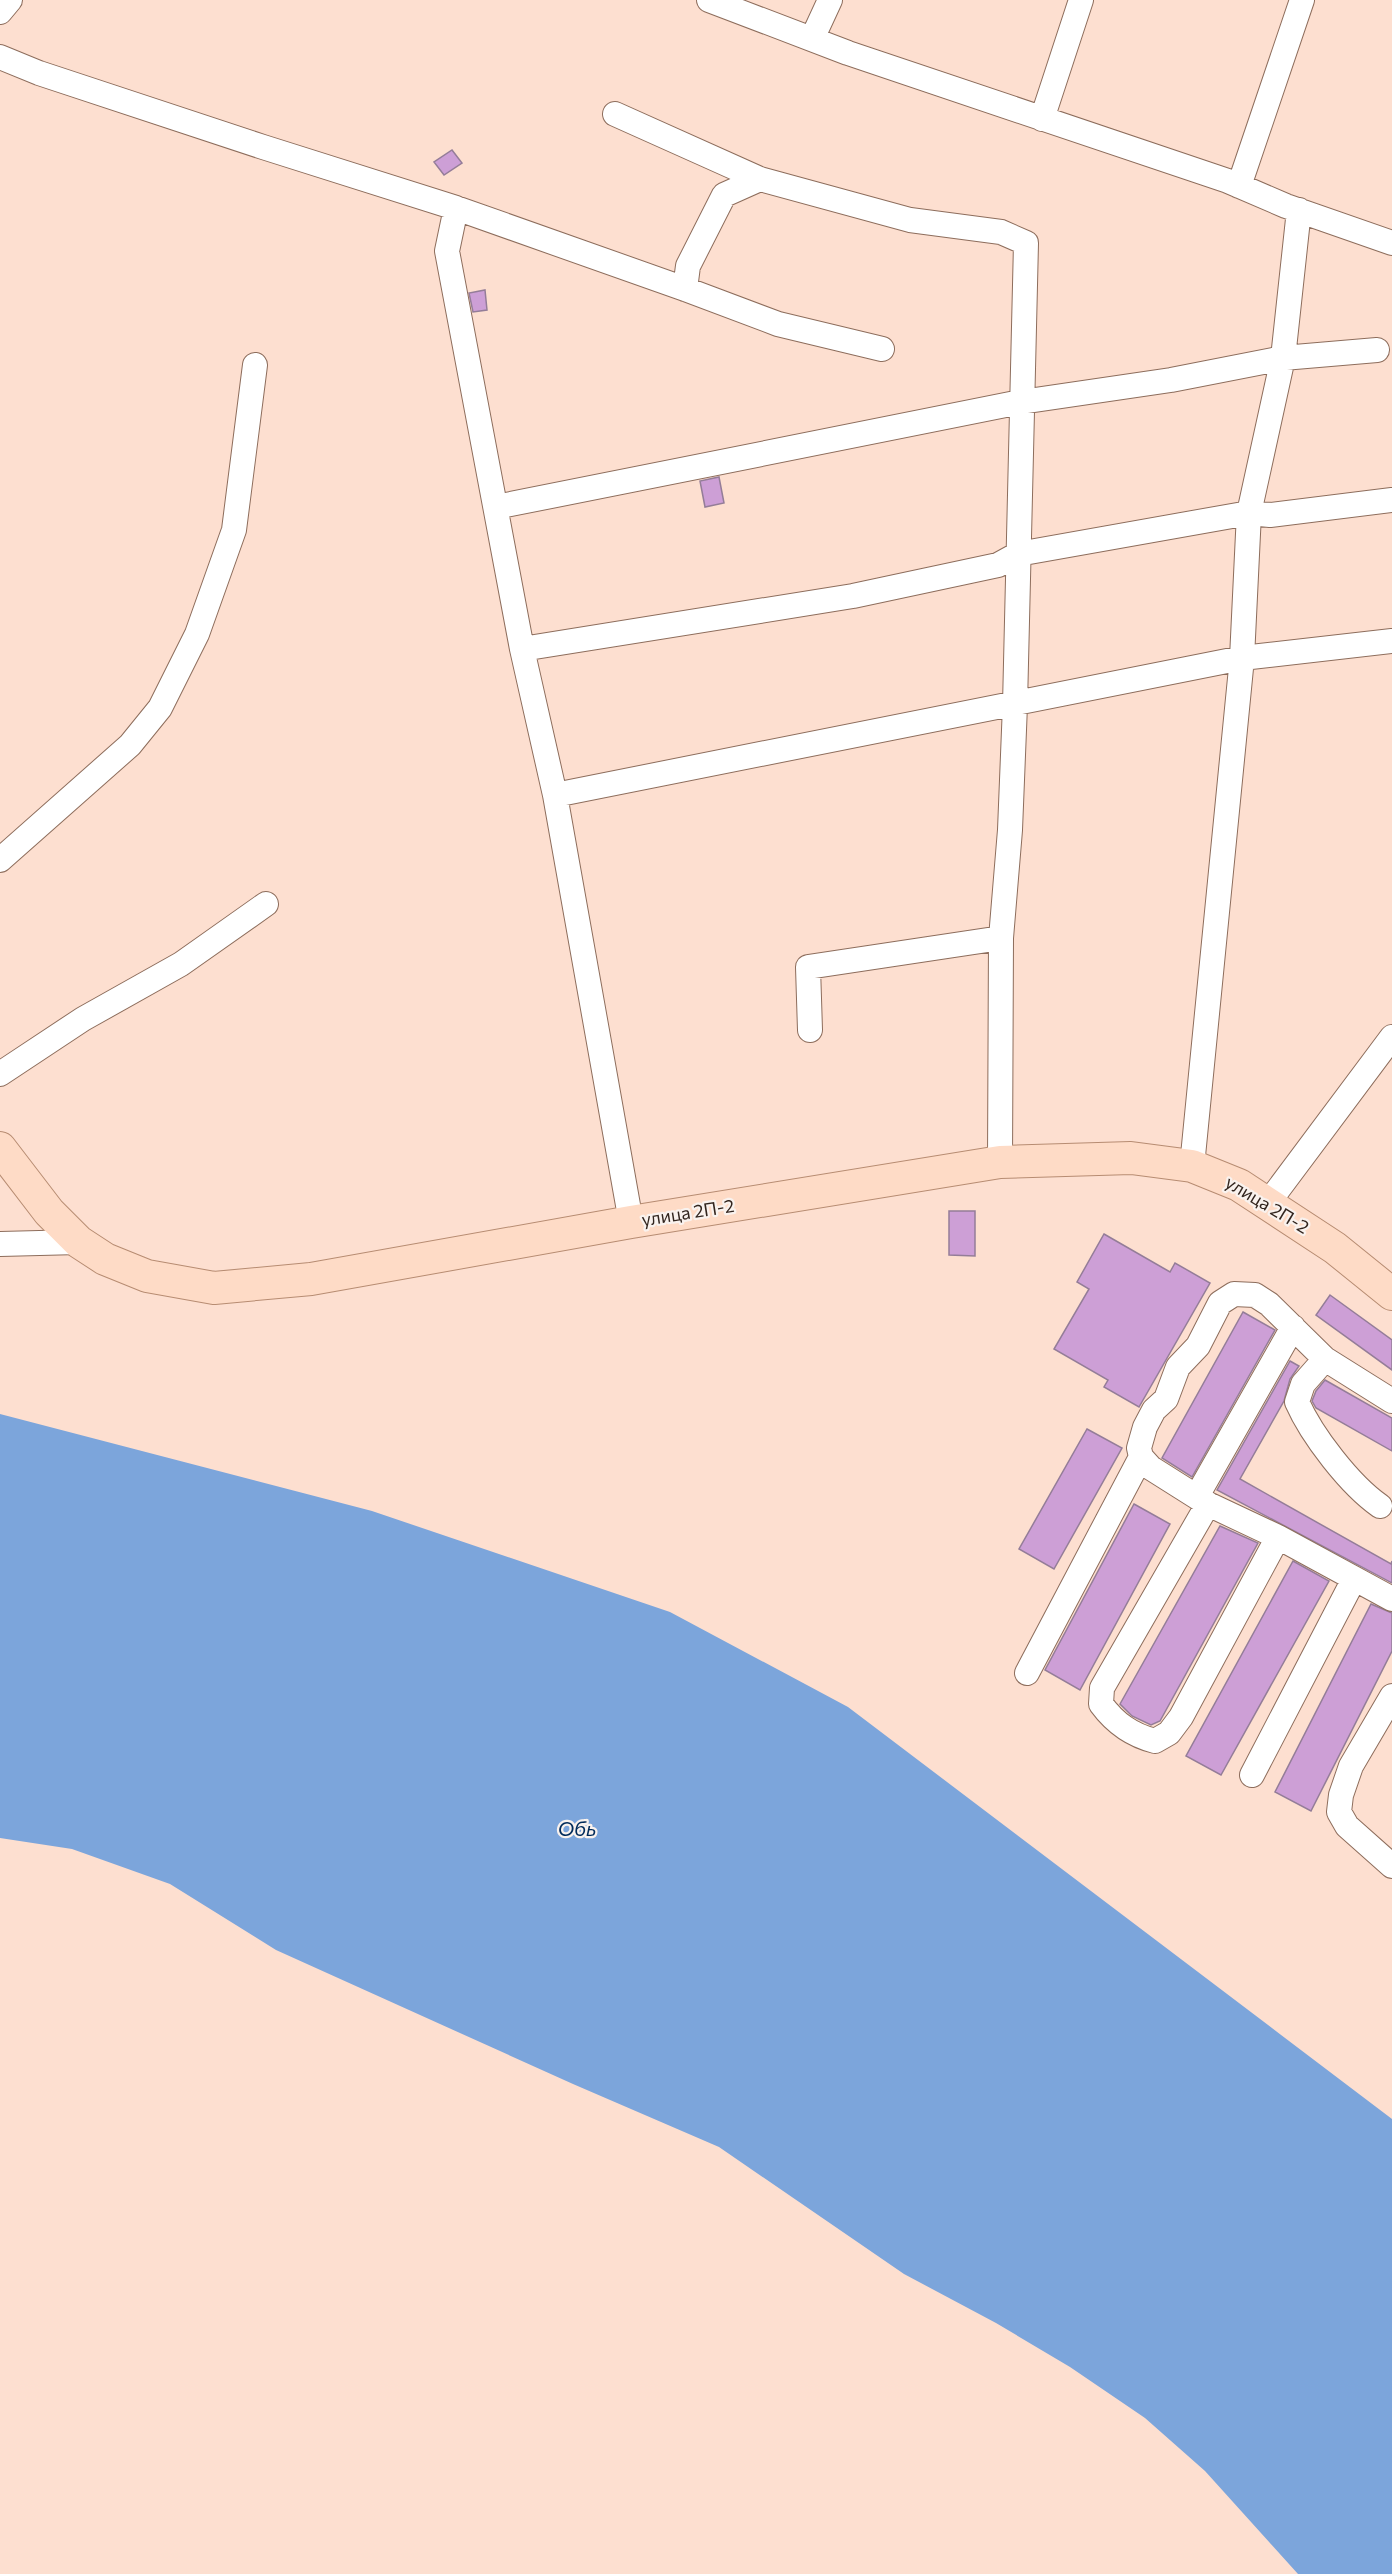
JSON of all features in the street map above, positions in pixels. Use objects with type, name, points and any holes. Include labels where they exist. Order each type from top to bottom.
[{"type":"main road","name":"улица 2П-2","points":[[0,1148],[49,1212],[79,1242],[105,1258],[147,1276],[214,1288],[311,1279],[631,1222],[1000,1162],[1131,1158],[1192,1166],[1239,1185],[1335,1248],[1392,1293]]},
{"type":"street","points":[[0,12],[10,0]]},
{"type":"street","points":[[709,0],[812,39],[1239,186],[1392,243]]},
{"type":"street","points":[[812,39],[830,0]]},
{"type":"street","points":[[1042,119],[1081,0]]},
{"type":"street","points":[[1239,186],[1302,0]]},
{"type":"street","points":[[0,57],[39,73],[196,125],[456,208],[778,324],[882,349]]},
{"type":"street","points":[[615,114],[760,179],[910,220],[1001,232],[1026,243],[1015,705],[1010,830],[1000,938],[1000,1162]]},
{"type":"street","points":[[685,289],[688,266],[724,195],[760,179]]},
{"type":"street","points":[[456,208],[447,251],[522,649],[555,795],[631,1222]]},
{"type":"street","points":[[1192,1166],[1242,658],[1249,513],[1282,358],[1299,210]]},
{"type":"street","points":[[496,507],[1021,402],[1171,380],[1282,358],[1377,350]]},
{"type":"street","points":[[0,860],[130,745],[160,708],[197,634],[234,530],[255,365]]},
{"type":"street","points":[[522,649],[853,596],[998,565],[1018,554],[1249,513],[1270,515],[1392,500]]},
{"type":"street","points":[[555,795],[1242,658],[1392,641]]},
{"type":"street","points":[[0,1074],[83,1019],[181,964],[266,904]]},
{"type":"street","points":[[810,1030],[808,967],[1000,938]]},
{"type":"street","points":[[1268,1203],[1392,1036]]},
{"type":"street","points":[[0,1244],[79,1242]]},
{"type":"street","points":[[1392,1401],[1325,1359],[1269,1304],[1255,1295],[1234,1294],[1220,1303],[1198,1346],[1178,1367],[1166,1399],[1154,1410],[1145,1427],[1139,1448],[1141,1458],[1151,1468],[1202,1500],[1278,1537],[1392,1599]]},
{"type":"street","points":[[1278,1537],[1181,1717],[1169,1733],[1155,1741],[1138,1736],[1110,1716],[1101,1704],[1102,1688],[1202,1500],[1209,1471],[1293,1328]]},
{"type":"street","points":[[1325,1359],[1303,1384],[1297,1402],[1304,1419],[1325,1449],[1363,1495],[1380,1506]]},
{"type":"street","points":[[1028,1673],[1141,1458]]},
{"type":"street","points":[[1252,1774],[1354,1579]]},
{"type":"street","points":[[1392,1696],[1351,1766],[1341,1795],[1340,1812],[1347,1826],[1392,1866]]},
{"type":"water","name":"Обь","points":[[0,1414],[372,1511],[670,1612],[848,1707],[1392,2119],[1392,2574],[1298,2574],[1205,2471],[1145,2418],[1070,2367],[996,2323],[904,2274],[719,2147],[276,1950],[170,1884],[72,1849],[0,1838]]},
{"type":"building","points":[[452,150],[462,163],[444,175],[434,162]]},
{"type":"building","points":[[485,290],[487,310],[473,312],[469,293]]},
{"type":"building","points":[[719,477],[724,503],[705,507],[700,481]]},
{"type":"building","points":[[949,1211],[975,1211],[975,1256],[949,1255]]},
{"type":"building","points":[[1104,1234],[1170,1272],[1175,1263],[1210,1283],[1139,1407],[1104,1387],[1108,1380],[1054,1349],[1089,1289],[1077,1282]]},
{"type":"building","points":[[1330,1295],[1392,1340],[1392,1370],[1316,1315]]},
{"type":"building","points":[[1243,1312],[1275,1330],[1192,1477],[1162,1458]]},
{"type":"building","points":[[1290,1361],[1299,1366],[1290,1379],[1284,1401],[1240,1479],[1391,1564],[1392,1561],[1392,1583],[1217,1490]]},
{"type":"building","points":[[1325,1380],[1392,1418],[1392,1451],[1316,1408],[1312,1401],[1316,1391]]},
{"type":"building","points":[[1087,1429],[1122,1448],[1054,1569],[1019,1549]]},
{"type":"building","points":[[1134,1504],[1170,1524],[1080,1690],[1045,1670]]},
{"type":"building","points":[[1220,1526],[1258,1543],[1160,1721],[1151,1725],[1132,1716],[1120,1704]]},
{"type":"building","points":[[1293,1561],[1329,1581],[1221,1775],[1186,1756]]},
{"type":"building","points":[[1371,1604],[1392,1613],[1392,1651],[1311,1811],[1275,1792]]}]
